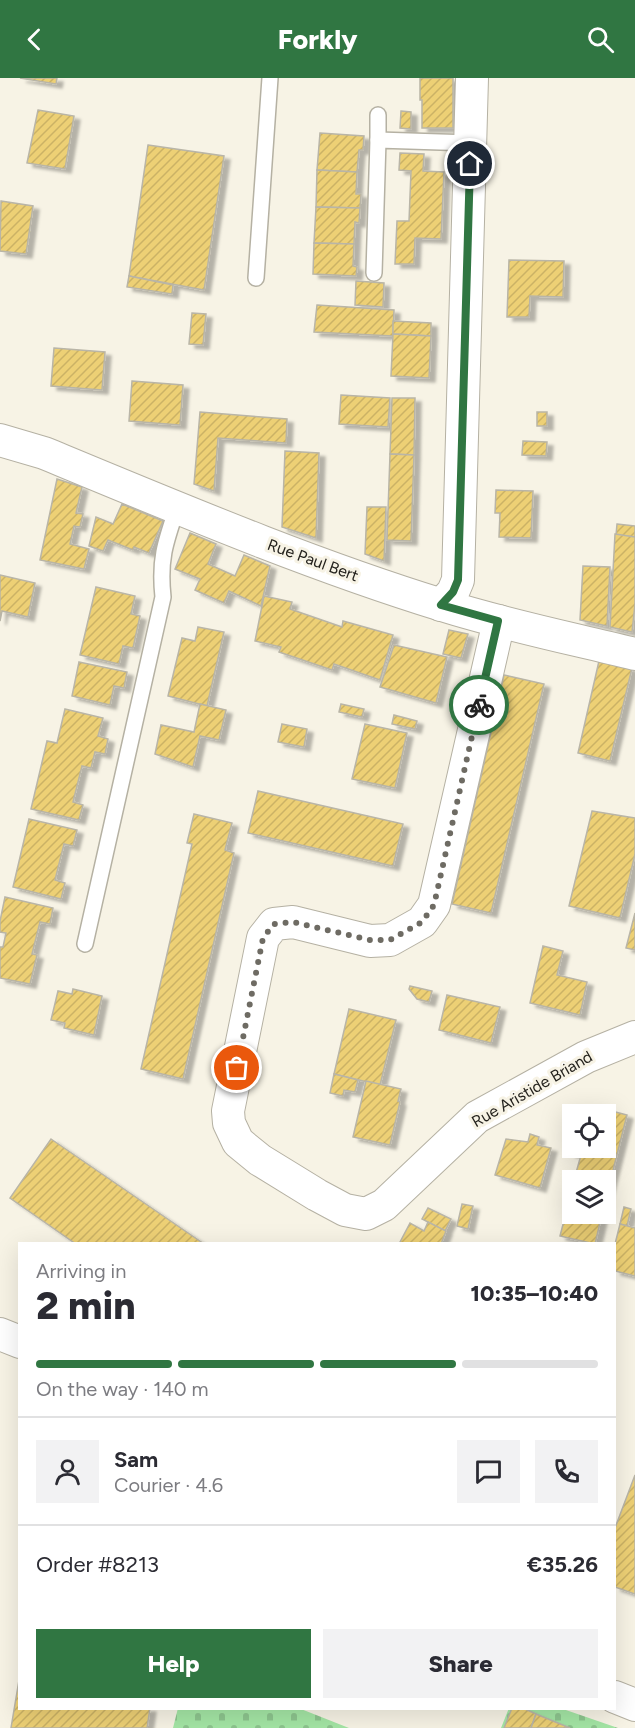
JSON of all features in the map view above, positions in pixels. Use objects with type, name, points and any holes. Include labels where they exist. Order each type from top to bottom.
[{"type":"street","points":[[441,605],[453,592],[458,580],[472,78]]},
{"type":"street","name":"Rue Paul Bert","points":[[0,440],[44,453],[322,565],[441,605],[635,654]]},
{"type":"street","name":"Rue Aristide Briand","points":[[498,621],[434,905],[422,922],[390,940],[370,940],[293,922],[274,924],[263,938],[228,1111],[229,1123],[238,1142],[260,1161],[345,1210],[366,1214],[384,1205],[477,1117],[586,1057],[635,1037]]},
{"type":"street","points":[[0,1334],[18,1341]]},
{"type":"street","points":[[616,1697],[635,1705]]},
{"type":"lane","points":[[256,278],[270,78]]},
{"type":"lane","points":[[374,273],[378,115]]},
{"type":"lane","points":[[378,140],[471,143]]},
{"type":"lane","points":[[85,944],[163,597],[160,576],[164,544],[177,508]]},
{"type":"green space","points":[[178,1710],[304,1710],[349,1728],[173,1728]]},
{"type":"green space","points":[[508,1710],[566,1710],[618,1728],[501,1728]]},
{"type":"building","points":[[20,78],[57,78],[56,84]]},
{"type":"building","points":[[420,78],[453,78],[453,128],[422,128]]},
{"type":"building","points":[[38,110],[74,116],[65,169],[27,163]]},
{"type":"building","points":[[401,111],[411,112],[411,129],[400,128]]},
{"type":"building","points":[[320,133],[364,136],[363,150],[359,150],[357,172],[317,170]]},
{"type":"building","points":[[148,145],[224,156],[204,290],[129,276]]},
{"type":"building","points":[[400,153],[424,154],[423,171],[444,172],[441,239],[415,238],[414,264],[395,264],[397,221],[409,221],[411,171],[399,170]]},
{"type":"building","points":[[317,170],[357,172],[356,194],[361,194],[360,208],[316,207]]},
{"type":"building","points":[[1,201],[33,206],[26,254],[0,251]]},
{"type":"building","points":[[316,207],[360,208],[359,223],[355,222],[354,244],[314,243]]},
{"type":"building","points":[[314,243],[354,244],[353,266],[357,267],[356,276],[313,274]]},
{"type":"building","points":[[509,260],[564,261],[563,297],[530,296],[529,317],[507,317]]},
{"type":"building","points":[[129,276],[173,285],[172,294],[127,287]]},
{"type":"building","points":[[356,281],[384,283],[383,307],[355,305]]},
{"type":"building","points":[[317,305],[394,310],[393,336],[314,332]]},
{"type":"building","points":[[192,313],[206,314],[203,345],[189,344]]},
{"type":"building","points":[[393,321],[431,323],[431,336],[393,334]]},
{"type":"building","points":[[393,334],[431,336],[429,378],[391,376]]},
{"type":"building","points":[[54,348],[105,352],[102,390],[51,386]]},
{"type":"building","points":[[132,381],[183,385],[180,425],[129,421]]},
{"type":"building","points":[[341,395],[390,398],[388,427],[339,424]]},
{"type":"building","points":[[392,398],[415,398],[414,455],[390,454]]},
{"type":"building","points":[[200,412],[287,419],[286,443],[218,438],[214,491],[194,484]]},
{"type":"building","points":[[537,412],[547,412],[547,426],[537,426]]},
{"type":"building","points":[[523,441],[547,442],[546,456],[522,455]]},
{"type":"building","points":[[285,451],[319,453],[316,538],[282,527]]},
{"type":"building","points":[[390,454],[414,455],[411,541],[387,540]]},
{"type":"building","points":[[57,479],[82,487],[76,513],[83,514],[80,527],[74,526],[70,544],[89,549],[84,569],[40,560]]},
{"type":"building","points":[[496,490],[533,491],[531,538],[499,537],[500,513],[495,513]]},
{"type":"building","points":[[122,504],[163,521],[149,553],[134,547],[133,550],[108,540],[103,551],[89,546],[96,517],[113,524]]},
{"type":"building","points":[[367,507],[386,507],[384,561],[365,554]]},
{"type":"building","points":[[617,524],[635,526],[635,537],[616,535]]},
{"type":"building","points":[[190,533],[216,544],[208,564],[235,576],[244,555],[270,566],[261,606],[229,591],[224,603],[195,590],[200,579],[175,569]]},
{"type":"building","points":[[615,534],[635,537],[635,604],[632,632],[610,627]]},
{"type":"building","points":[[583,566],[610,567],[607,626],[580,620]]},
{"type":"building","points":[[0,575],[35,583],[28,617],[2,611],[0,621]]},
{"type":"building","points":[[96,587],[135,596],[131,614],[140,616],[133,648],[123,646],[119,664],[80,655]]},
{"type":"building","points":[[264,596],[292,602],[290,609],[342,627],[343,621],[393,635],[380,680],[334,664],[332,670],[279,652],[281,647],[255,641]]},
{"type":"building","points":[[198,627],[224,632],[207,706],[168,696],[182,638],[195,641]]},
{"type":"building","points":[[449,630],[468,634],[461,658],[443,654]]},
{"type":"building","points":[[394,645],[447,657],[436,703],[380,687]]},
{"type":"building","points":[[599,661],[632,668],[610,761],[578,753]]},
{"type":"building","points":[[79,662],[127,672],[124,688],[114,686],[110,705],[72,696]]},
{"type":"building","points":[[504,675],[544,684],[491,913],[452,904]]},
{"type":"building","points":[[200,704],[226,710],[219,740],[200,736],[193,767],[155,754],[161,725],[194,732]]},
{"type":"building","points":[[341,704],[364,709],[362,717],[339,712]]},
{"type":"building","points":[[65,709],[103,718],[98,736],[108,739],[105,754],[95,752],[91,768],[82,766],[73,802],[83,805],[79,820],[31,809],[47,741],[57,743]]},
{"type":"building","points":[[394,715],[417,721],[415,729],[392,724]]},
{"type":"building","points":[[282,724],[307,729],[304,747],[278,742]]},
{"type":"building","points":[[365,724],[407,733],[395,788],[352,779]]},
{"type":"building","points":[[258,791],[403,824],[393,866],[248,833]]},
{"type":"building","points":[[592,811],[635,818],[635,854],[620,918],[569,906]]},
{"type":"building","points":[[194,814],[232,823],[225,850],[234,853],[183,1079],[141,1069],[192,844],[187,843]]},
{"type":"building","points":[[29,819],[77,830],[73,846],[64,844],[55,880],[65,883],[61,899],[13,887]]},
{"type":"building","points":[[5,897],[53,908],[50,924],[40,922],[32,954],[37,955],[30,984],[0,978],[0,947],[3,947],[6,933],[0,932],[0,921]]},
{"type":"building","points":[[635,913],[635,950],[626,948]]},
{"type":"building","points":[[543,946],[563,951],[557,975],[587,982],[580,1015],[530,1003]]},
{"type":"building","points":[[410,986],[432,991],[429,1002],[417,999],[409,989]]},
{"type":"building","points":[[73,989],[102,996],[94,1035],[64,1028],[65,1023],[51,1020],[58,991],[72,994]]},
{"type":"building","points":[[447,995],[500,1007],[491,1043],[439,1030]]},
{"type":"building","points":[[349,1009],[396,1020],[380,1085],[334,1074]]},
{"type":"building","points":[[334,1074],[358,1080],[355,1092],[344,1090],[343,1096],[330,1093]]},
{"type":"building","points":[[366,1081],[401,1089],[390,1145],[353,1137]]},
{"type":"building","points":[[616,1112],[627,1115],[613,1170],[577,1170],[580,1158],[616,1158]]},
{"type":"building","points":[[530,1134],[539,1137],[537,1145],[551,1148],[540,1188],[495,1175],[506,1139],[528,1142]]},
{"type":"building","points":[[51,1139],[201,1242],[73,1242],[10,1198]]},
{"type":"building","points":[[462,1204],[473,1206],[468,1229],[457,1226]]},
{"type":"building","points":[[624,1207],[631,1209],[627,1226],[620,1224]]},
{"type":"building","points":[[428,1208],[451,1219],[445,1231],[422,1219]]},
{"type":"building","points":[[428,1222],[446,1231],[442,1242],[400,1242],[410,1223],[424,1231]]},
{"type":"building","points":[[563,1224],[600,1224],[595,1242],[560,1236]]},
{"type":"building","points":[[620,1224],[635,1228],[635,1276],[616,1271],[616,1242]]},
{"type":"building","points":[[635,1475],[635,1594],[616,1587],[616,1525]]},
{"type":"building","points":[[18,1686],[18,1710],[150,1710],[147,1728],[11,1728]]},
{"type":"building","points":[[511,1710],[527,1710],[536,1714],[531,1728],[504,1728]]},
{"type":"building","points":[[536,1714],[570,1728],[531,1728]]},
{"type":"way so far","points":[[237,1068],[263,938],[274,924],[293,922],[370,940],[390,940],[422,922],[434,905],[479,705]]},
{"type":"route","points":[[470,164],[458,580],[453,592],[441,605],[498,621],[479,705]]}]
